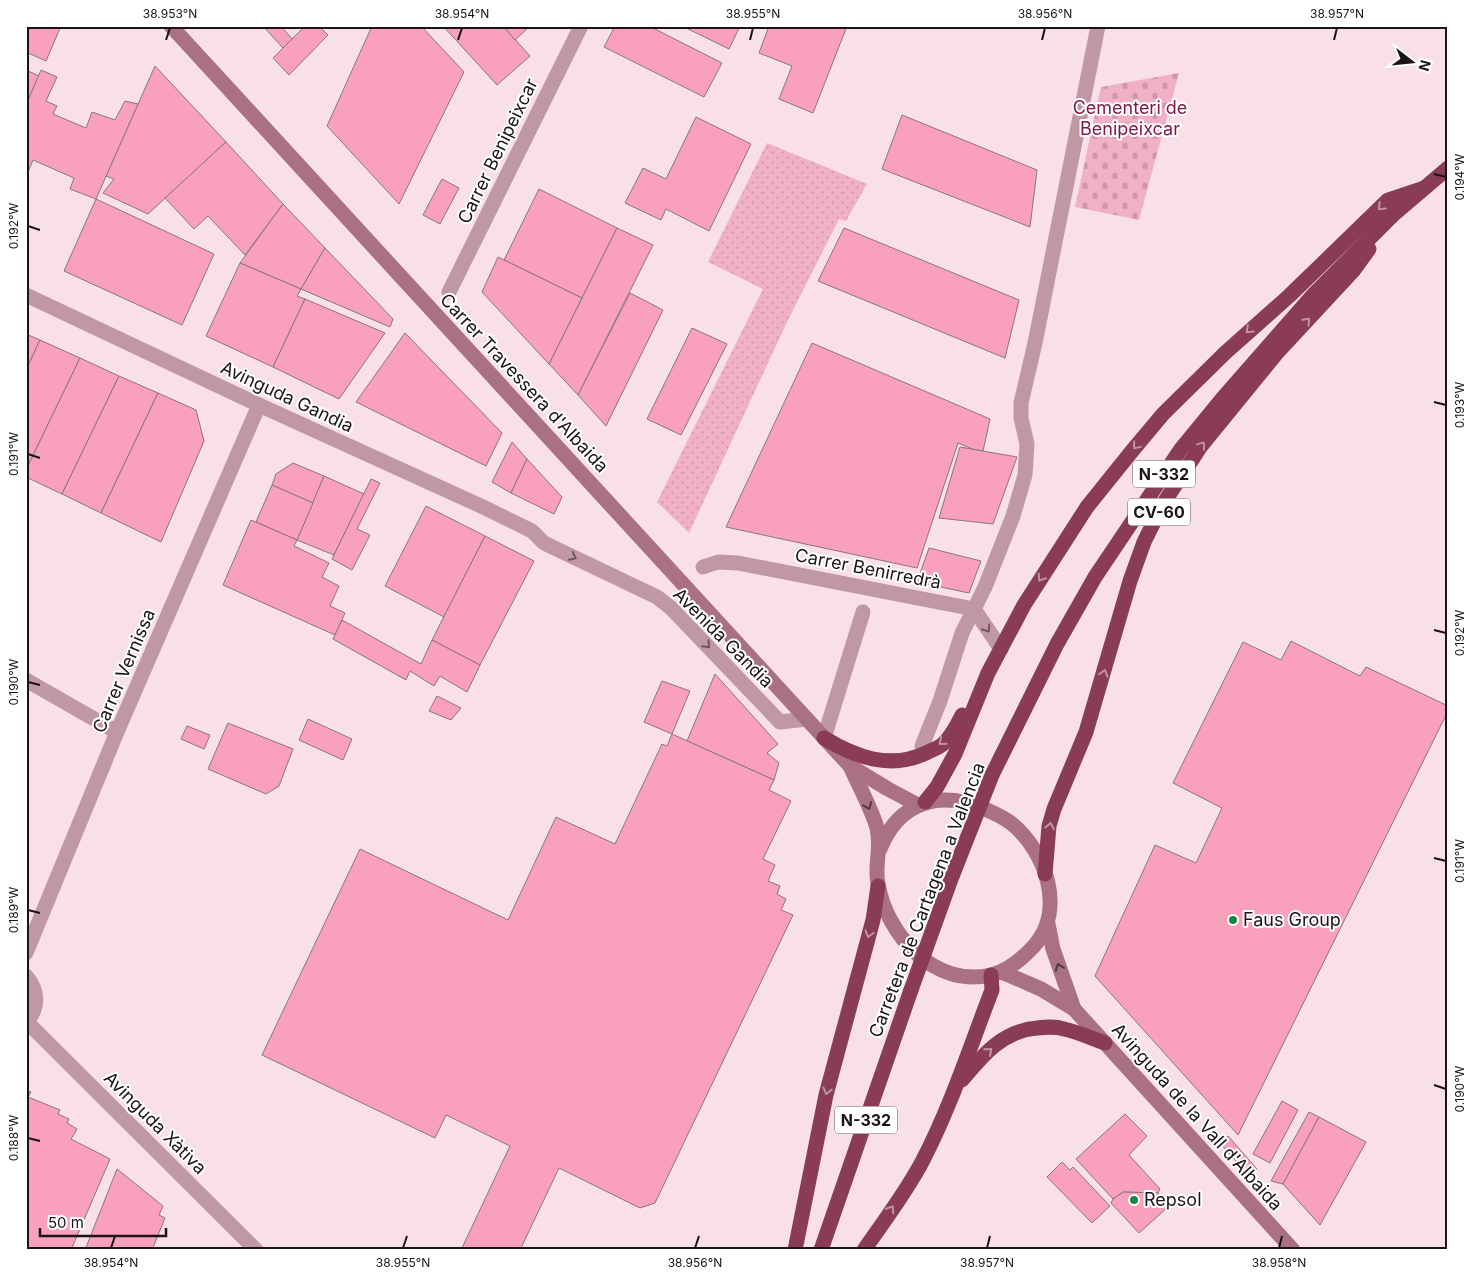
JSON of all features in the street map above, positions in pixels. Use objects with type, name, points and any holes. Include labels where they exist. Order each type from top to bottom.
[{"type":"highway","name":"Carretera de Cartagena a Valencia","points":[[821,1250],[911,990],[951,879],[992,775],[1049,660],[1090,586],[1181,449],[1222,399],[1314,294],[1394,214],[1448,168]]},
{"type":"highway","points":[[824,738],[844,751],[872,760],[886,761],[916,757],[943,744],[954,730],[988,673],[1024,605],[1087,507],[1163,414],[1226,353],[1290,296],[1388,200],[1424,188]]},
{"type":"highway","name":"CV-60","points":[[1045,874],[1049,826],[1054,808],[1086,732],[1130,581],[1144,542],[1162,504],[1201,446],[1276,354],[1354,271],[1394,214]]},
{"type":"highway","points":[[922,803],[937,787],[954,754],[988,673]]},
{"type":"highway","points":[[795,1250],[826,1095],[873,920],[878,886]]},
{"type":"highway","points":[[864,1250],[922,1162],[956,1087],[992,990],[996,973]]},
{"type":"highway","points":[[956,1087],[980,1058],[996,1044],[1006,1036],[1026,1029],[1062,1028],[1104,1043]]},
{"type":"main road","name":"Carrer Travessera d'Albaida","points":[[171,26],[850,766],[888,789],[922,803]]},
{"type":"main road","name":"Carrer Travessera d'Albaida","points":[[850,766],[877,827],[880,849]]},
{"type":"main road","points":[[946,800],[962,800],[1004,817],[1034,848],[1045,874],[1051,899],[1048,924],[1043,937],[1024,957],[996,973],[975,978],[947,973],[924,960],[911,949],[898,934],[888,916],[876,876],[880,849],[884,838],[897,821],[906,812],[922,803],[946,800]]},
{"type":"main road","name":"Avinguda de la Vall d'Albaida","points":[[1048,924],[1053,949],[1074,1008]]},
{"type":"main road","name":"Avinguda de la Vall d'Albaida","points":[[996,973],[1041,989],[1074,1008],[1293,1250]]},
{"type":"street","name":"Carrer Benipeixcar","points":[[449,292],[581,26]]},
{"type":"street","points":[[922,746],[940,701],[962,633],[985,587],[1013,516],[1025,475],[1027,444],[1020,418],[1021,403],[1035,343],[1094,28]]},
{"type":"street","name":"Avinguda Gandia","points":[[26,295],[532,531]]},
{"type":"street","name":"Carrer Vernissa","points":[[26,953],[117,732],[259,405]]},
{"type":"street","name":"Avenida Gandia","points":[[532,531],[544,542],[657,597],[671,608],[780,722],[807,719]]},
{"type":"street","name":"Carrer Benirredrà","points":[[703,567],[718,562],[738,562],[974,609]]},
{"type":"street","points":[[974,609],[1001,649]]},
{"type":"street","points":[[824,738],[863,612]]},
{"type":"street","points":[[26,680],[117,732]]},
{"type":"street","points":[[26,976],[33,985],[36,994],[33,1014],[27,1023]]},
{"type":"street","name":"Avinguda Xàtiva","points":[[27,1023],[256,1250]]},
{"type":"green space","name":"Cementeri de Benipeixcar","points":[[1179,73],[1139,220],[1075,207],[1101,87]]},
{"type":"green space","points":[[767,143],[867,184],[846,221],[839,219],[786,324],[689,533],[657,502],[763,289],[708,262]]},
{"type":"building","points":[[26,26],[61,26],[46,61],[26,52]]},
{"type":"building","points":[[263,26],[281,26],[292,39],[283,48]]},
{"type":"building","points":[[305,26],[319,26],[328,35],[289,75],[273,58]]},
{"type":"building","points":[[372,26],[421,26],[464,72],[399,204],[327,126]]},
{"type":"building","points":[[443,26],[503,26],[530,56],[497,85]]},
{"type":"building","points":[[503,26],[530,26],[515,40]]},
{"type":"building","points":[[615,26],[649,26],[722,63],[704,97],[604,47]]},
{"type":"building","points":[[682,26],[740,26],[729,49]]},
{"type":"building","points":[[769,26],[847,26],[813,113],[779,99],[792,66],[759,53]]},
{"type":"building","points":[[155,66],[226,142],[148,214],[103,193],[114,179],[106,176]]},
{"type":"building","points":[[26,70],[39,76],[26,105]]},
{"type":"building","points":[[41,70],[57,77],[46,101],[57,106],[53,114],[86,128],[92,112],[115,120],[125,101],[138,104],[96,199],[70,189],[74,178],[33,160],[28,172],[26,171],[26,105]]},
{"type":"building","points":[[902,115],[1037,170],[1030,227],[882,169]]},
{"type":"building","points":[[696,117],[751,144],[709,231],[666,209],[661,220],[625,203],[643,168],[666,179]]},
{"type":"building","points":[[226,142],[283,204],[245,255],[208,216],[194,229],[165,198]]},
{"type":"building","points":[[442,179],[459,188],[440,224],[423,215]]},
{"type":"building","points":[[539,189],[617,228],[582,298],[504,260]]},
{"type":"building","points":[[96,199],[214,254],[182,325],[64,271]]},
{"type":"building","points":[[283,204],[325,248],[301,289],[240,263]]},
{"type":"building","points":[[617,228],[653,245],[578,395],[549,364]]},
{"type":"building","points":[[844,228],[1019,300],[1005,358],[818,281]]},
{"type":"building","points":[[325,248],[393,319],[390,327],[301,289]]},
{"type":"building","points":[[498,257],[582,298],[549,364],[482,292]]},
{"type":"building","points":[[240,263],[301,289],[297,296],[305,299],[273,367],[206,336]]},
{"type":"building","points":[[630,293],[663,310],[606,426],[578,395]]},
{"type":"building","points":[[305,299],[385,333],[339,399],[273,367]]},
{"type":"building","points":[[692,328],[727,344],[681,435],[647,419]]},
{"type":"building","points":[[405,333],[502,433],[486,466],[356,402]]},
{"type":"building","points":[[26,334],[40,340],[26,370]]},
{"type":"building","points":[[40,340],[80,358],[26,470],[26,370]]},
{"type":"building","points":[[812,343],[990,419],[983,451],[958,443],[917,568],[726,527]]},
{"type":"building","points":[[80,358],[119,376],[62,494],[26,477],[26,470]]},
{"type":"building","points":[[119,376],[158,393],[101,513],[62,494]]},
{"type":"building","points":[[158,393],[196,410],[204,441],[161,542],[101,513]]},
{"type":"building","points":[[512,442],[527,459],[511,493],[492,482]]},
{"type":"building","points":[[960,447],[1017,457],[993,524],[939,518]]},
{"type":"building","points":[[527,459],[562,497],[554,514],[511,493]]},
{"type":"building","points":[[293,463],[324,476],[313,503],[272,485],[276,474]]},
{"type":"building","points":[[324,476],[364,494],[334,555],[297,540]]},
{"type":"building","points":[[371,479],[380,483],[357,529],[370,535],[352,570],[332,559]]},
{"type":"building","points":[[272,485],[313,503],[297,540],[256,522]]},
{"type":"building","points":[[426,506],[485,536],[444,617],[385,586]]},
{"type":"building","points":[[251,520],[297,540],[294,546],[329,563],[322,577],[339,586],[330,606],[345,613],[335,635],[223,585]]},
{"type":"building","points":[[485,536],[534,561],[480,665],[432,640]]},
{"type":"building","points":[[929,548],[981,561],[969,593],[917,582]]},
{"type":"building","points":[[342,620],[421,664],[432,640],[480,665],[467,692],[440,676],[434,686],[410,671],[406,680],[333,639]]},
{"type":"building","name":"Faus Group","points":[[1291,641],[1360,676],[1366,667],[1448,706],[1448,711],[1238,1135],[1095,976],[1155,845],[1196,863],[1222,808],[1173,783],[1243,642],[1281,660]]},
{"type":"building","points":[[715,674],[778,744],[767,753],[779,763],[774,780],[687,741]]},
{"type":"building","points":[[662,681],[690,691],[672,734],[644,722]]},
{"type":"building","points":[[437,696],[461,708],[451,720],[429,711]]},
{"type":"building","points":[[308,719],[352,739],[343,760],[299,740]]},
{"type":"building","points":[[228,723],[293,749],[279,786],[266,794],[208,769]]},
{"type":"building","points":[[187,726],[210,735],[204,749],[181,739]]},
{"type":"building","points":[[672,734],[774,780],[769,790],[791,801],[763,859],[775,865],[768,881],[780,886],[777,894],[786,899],[781,910],[793,915],[655,1203],[640,1208],[559,1168],[520,1250],[461,1250],[510,1146],[446,1115],[435,1138],[262,1055],[360,849],[508,920],[556,817],[615,844],[662,744],[667,746]]},
{"type":"building","points":[[26,1090],[31,1092],[28,1097],[60,1110],[58,1114],[69,1119],[67,1123],[77,1129],[71,1139],[110,1159],[71,1250],[26,1250]]},
{"type":"building","points":[[1282,1101],[1298,1110],[1270,1163],[1253,1154]]},
{"type":"building","points":[[1309,1112],[1319,1117],[1283,1184],[1271,1181]]},
{"type":"building","points":[[1125,1114],[1147,1136],[1129,1155],[1160,1189],[1158,1193],[1123,1192],[1113,1199],[1076,1159]]},
{"type":"building","points":[[1319,1117],[1366,1142],[1320,1225],[1283,1184]]},
{"type":"building","points":[[1228,1136],[1257,1169],[1249,1176],[1221,1144]]},
{"type":"building","points":[[1062,1162],[1070,1170],[1073,1167],[1110,1206],[1092,1223],[1047,1177]]},
{"type":"building","points":[[117,1169],[163,1206],[159,1215],[165,1218],[152,1250],[85,1250]]},
{"type":"building","points":[[1123,1192],[1158,1193],[1169,1206],[1139,1233],[1111,1203],[1113,1199]]},
{"type":"place","name":"Faus Group","points":[[1233,920]]},
{"type":"place","name":"Repsol","points":[[1134,1200]]}]
